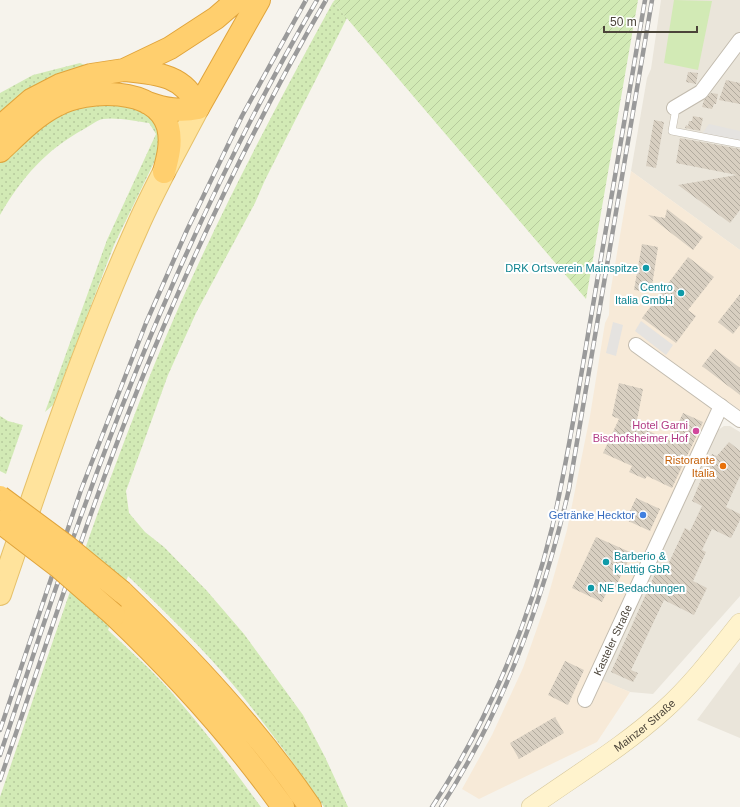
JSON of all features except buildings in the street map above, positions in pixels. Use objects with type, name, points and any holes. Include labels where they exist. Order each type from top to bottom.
[{"type":"highway","points":[[124,70],[170,48],[193,34],[237,0]]},
{"type":"highway","points":[[0,151],[36,118],[58,104],[70,99],[95,94],[109,94],[135,98],[162,108],[185,111],[198,108],[259,0]]},
{"type":"highway","points":[[0,126],[31,100],[60,85],[91,75],[124,70],[152,72],[172,79],[185,86],[194,96],[198,108]]},
{"type":"highway","points":[[148,103],[168,126],[170,148],[164,172]]},
{"type":"highway","points":[[0,497],[66,546],[122,592],[186,656],[217,690],[277,763],[310,807]]},
{"type":"highway","points":[[0,522],[58,567],[114,615],[170,669],[203,706],[283,807]]},
{"type":"main road","points":[[0,594],[36,485],[107,296],[136,228],[198,108]]},
{"type":"main road","name":"Mainzer Straße","points":[[531,807],[617,748],[665,709],[710,662],[740,623]]},
{"type":"street","points":[[674,108],[701,92],[740,40]]},
{"type":"street","points":[[636,345],[740,420]]},
{"type":"street","name":"Kasteler Straße","points":[[585,700],[720,406]]},
{"type":"lane","points":[[674,108],[675,114],[672,131],[740,144]]},
{"type":"shaded area","points":[[661,0],[740,0],[740,250],[631,171],[647,78],[651,69]]},
{"type":"shaded area","points":[[709,124],[740,131],[740,142],[702,134]]},
{"type":"shaded area","points":[[631,171],[740,250],[740,410],[718,395],[592,676],[630,692],[597,742],[479,799],[462,789],[492,735],[523,668],[547,600],[567,530],[590,416],[605,323],[609,315],[610,294]]},
{"type":"shaded area","points":[[641,321],[673,345],[666,355],[635,331]]},
{"type":"shaded area","points":[[613,322],[623,325],[616,356],[606,353]]},
{"type":"shaded area","points":[[724,426],[730,426],[740,432],[740,596],[653,694],[630,692],[600,680],[715,432]]},
{"type":"shaded area","points":[[740,662],[740,738],[697,720]]},
{"type":"green space","points":[[335,0],[638,0],[586,299],[333,2]]},
{"type":"green space","points":[[674,0],[712,1],[698,70],[664,63]]},
{"type":"green space","points":[[333,2],[347,18],[265,180],[255,203],[196,313],[168,375],[126,491],[129,513],[145,532],[164,547],[207,591],[244,634],[303,715],[325,757],[348,807],[324,807],[270,731],[223,673],[183,630],[128,576],[108,630],[161,681],[188,711],[261,807],[0,807],[0,797],[74,581],[112,474],[153,368],[215,228]]},
{"type":"green space","points":[[80,63],[87,66],[0,120],[0,93],[33,75]]},
{"type":"green space","points":[[119,100],[160,119],[162,146],[114,245],[53,405],[45,412],[107,240],[156,134],[149,123],[114,118],[103,119],[96,122],[70,137],[47,155],[17,188],[0,215],[0,163],[53,117],[78,106]]},
{"type":"green space","points":[[0,416],[8,421],[23,425],[6,474],[0,471]]},
{"type":"railway","points":[[0,730],[81,490],[146,323],[187,230],[242,116],[306,0]]},
{"type":"railway","points":[[0,755],[52,598],[85,505],[109,440],[161,310],[189,247],[250,122],[317,0]]},
{"type":"railway","points":[[0,780],[97,496],[140,383],[200,244],[240,161],[260,120],[326,0]]},
{"type":"railway","points":[[432,807],[471,742],[504,673],[531,601],[552,528],[573,423],[645,0]]},
{"type":"railway","points":[[441,807],[464,770],[484,732],[519,654],[534,613],[559,531],[569,489],[652,0]]},
{"type":"place","name":"DRK Ortsverein Mainspitze","points":[[646,268]]},
{"type":"place","name":"Centro Italia GmbH","points":[[681,293]]},
{"type":"place","name":"Hotel Garni Bischofsheimer Hof","points":[[696,431]]},
{"type":"place","name":"Ristorante Italia","points":[[723,466]]},
{"type":"place","name":"Getränke Hecktor","points":[[643,515]]},
{"type":"place","name":"Barberio & Klattig GbR","points":[[606,562]]},
{"type":"place","name":"NE Bedachungen","points":[[591,588]]}]
